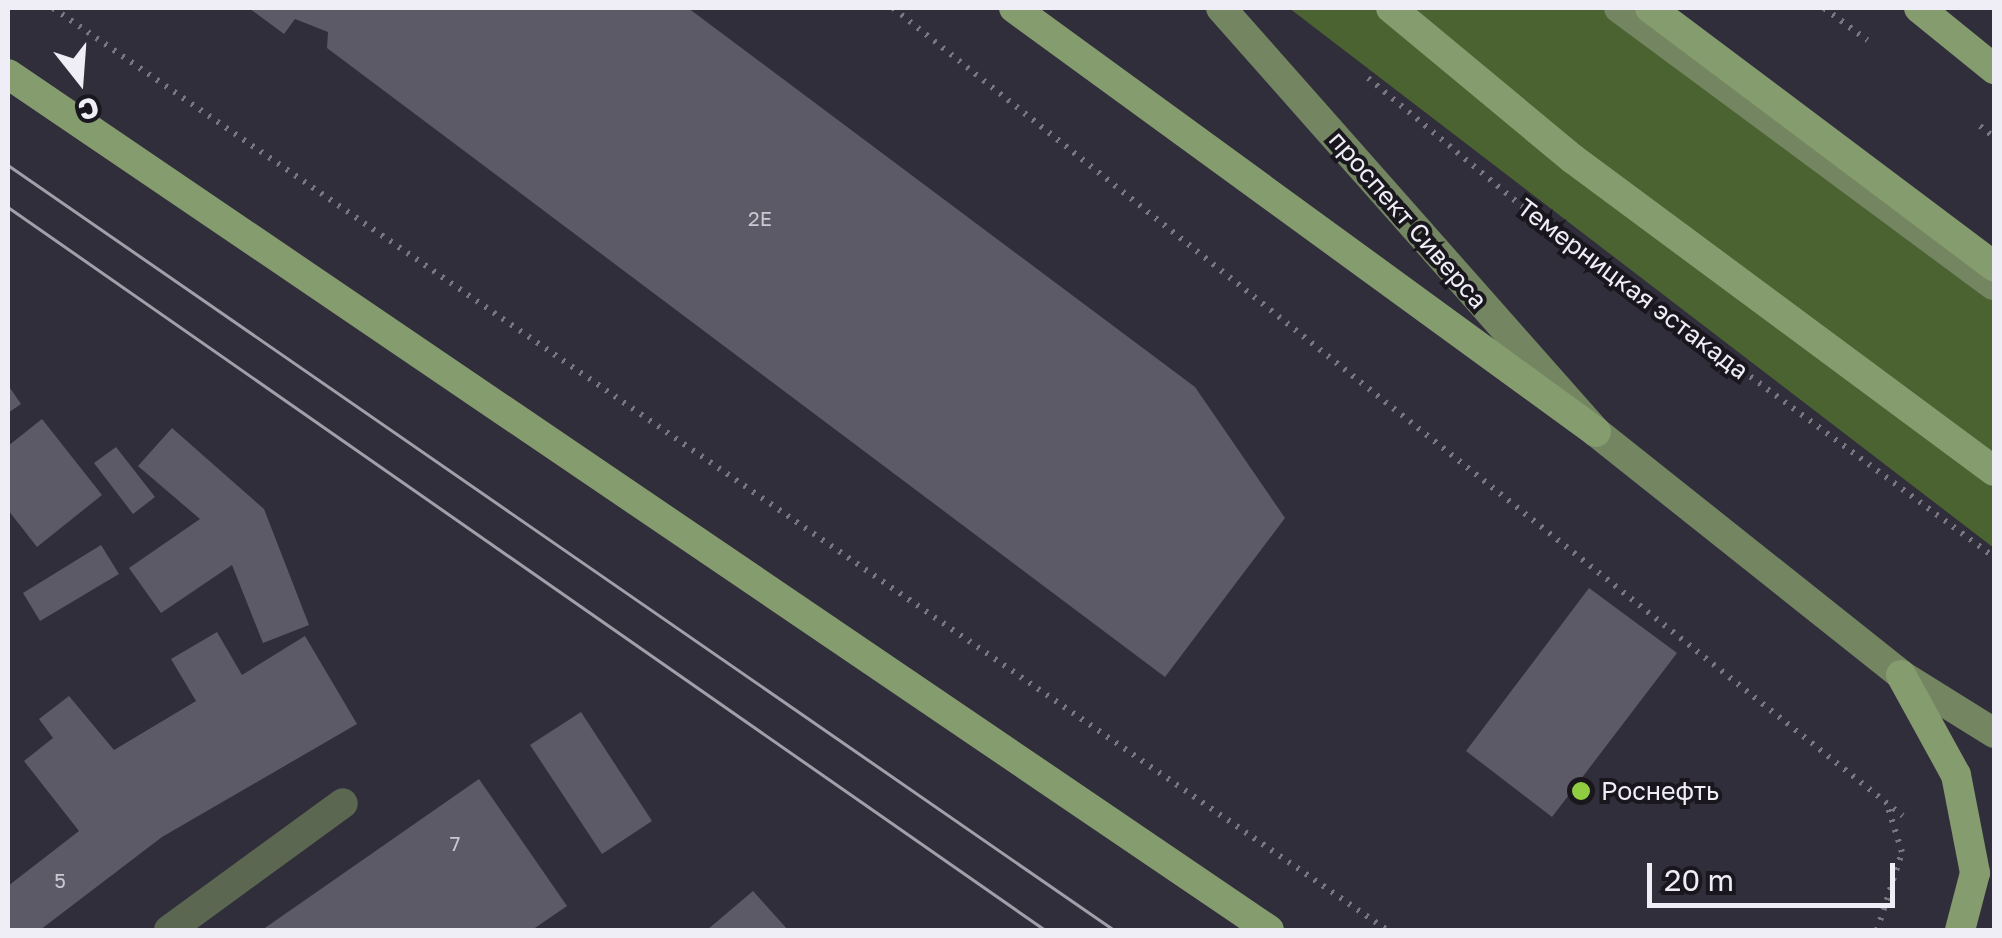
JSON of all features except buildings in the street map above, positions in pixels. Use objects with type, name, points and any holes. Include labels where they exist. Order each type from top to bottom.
[{"type":"main road","points":[[1014,8],[1596,432]]},
{"type":"main road","name":"проспект Сиверса","points":[[1221,8],[1596,432],[1902,675],[1994,732]]},
{"type":"main road","points":[[1390,8],[1573,160],[1994,471]]},
{"type":"main road","points":[[1620,8],[1994,285]]},
{"type":"main road","points":[[1650,8],[1994,266]]},
{"type":"main road","points":[[1919,8],[1994,69]]},
{"type":"main road","points":[[8,74],[1270,930]]},
{"type":"main road","points":[[1902,675],[1956,775],[1975,873],[1960,930]]},
{"type":"lane","points":[[169,930],[343,803]]},
{"type":"path","points":[[53,8],[1387,930]]},
{"type":"path","points":[[893,8],[1975,873]]},
{"type":"path","name":"Темерницкая эстакада","points":[[1356,68],[1531,214],[1994,557]]},
{"type":"path","points":[[1877,930],[1902,852],[1887,804]]},
{"type":"green space","points":[[1289,8],[1647,8],[1994,273],[1994,548]]},
{"type":"tram line","points":[[8,165],[1114,930]]},
{"type":"tram line","points":[[8,207],[1045,930]]},
{"type":"place","name":"Роснефть","points":[[1581,791]]}]
